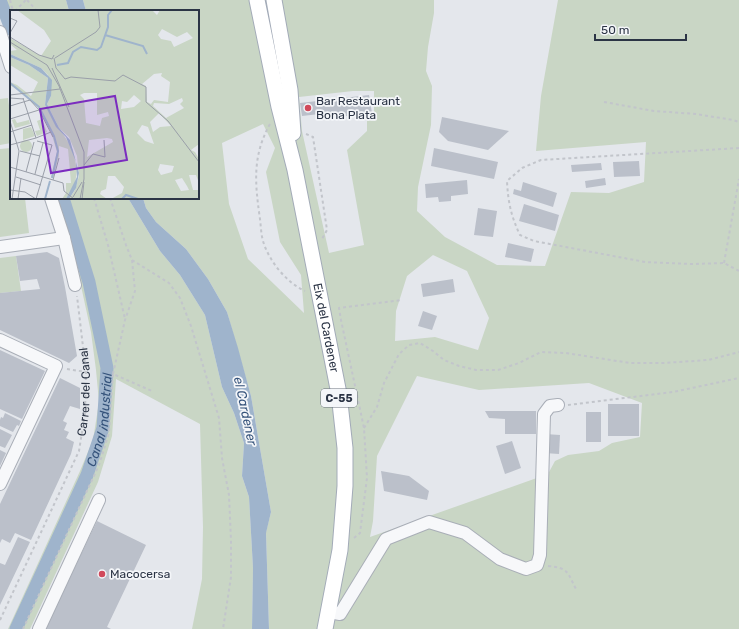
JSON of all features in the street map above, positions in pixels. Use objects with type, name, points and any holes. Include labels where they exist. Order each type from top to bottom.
[{"type":"main road","name":"Eix del Cardener","points":[[257,0],[279,107],[295,170],[339,394],[345,448],[345,486],[340,550],[326,629]]},
{"type":"main road","name":"Eix del Cardener","points":[[275,7],[290,90],[295,170]]},
{"type":"street","points":[[269,0],[275,7]]},
{"type":"street","points":[[0,32],[10,64]]},
{"type":"street","points":[[52,199],[64,238],[75,285]]},
{"type":"street","points":[[0,247],[64,238]]},
{"type":"street","points":[[0,340],[56,366],[0,484]]},
{"type":"street","points":[[329,612],[340,614],[386,539],[429,522],[465,533],[500,559],[526,569],[537,565],[540,555],[544,414],[550,406],[558,405]]},
{"type":"street","points":[[39,629],[99,500]]},
{"type":"path","points":[[10,0],[14,10]]},
{"type":"path","points":[[15,10],[27,0],[35,10]]},
{"type":"path","points":[[604,102],[654,111],[696,114],[739,122]]},
{"type":"path","points":[[279,107],[262,138],[255,172],[263,243],[274,264],[287,279],[297,287],[320,298]]},
{"type":"path","points":[[292,128],[313,137],[318,168],[327,230],[312,258]]},
{"type":"path","points":[[739,148],[541,160],[522,168],[507,181],[507,192],[514,223],[520,235],[534,241],[645,262],[692,264],[724,263],[739,271]]},
{"type":"path","points":[[724,263],[739,179]]},
{"type":"path","points":[[94,199],[108,245],[125,320]]},
{"type":"path","points":[[23,629],[89,488],[99,465],[109,433],[113,374],[125,320],[135,291],[132,260],[110,199]]},
{"type":"path","points":[[132,260],[170,283],[180,298],[192,326],[219,418],[222,458],[229,495],[231,540],[231,577],[223,629]]},
{"type":"path","name":"Carrer del Canal","points":[[0,620],[79,451],[85,413],[86,372],[75,285]]},
{"type":"path","points":[[340,550],[360,533],[367,478],[364,428],[339,308],[402,300]]},
{"type":"path","points":[[364,428],[377,408],[384,383],[399,354],[409,345],[420,343],[444,360],[459,366],[476,370],[498,370],[519,363],[541,352],[566,353],[630,363],[664,363],[708,360],[739,352]]},
{"type":"path","points":[[56,366],[86,372]]},
{"type":"path","points":[[113,374],[152,391]]},
{"type":"path","points":[[558,405],[673,392],[739,378]]},
{"type":"path","points":[[537,565],[561,567],[567,572],[576,589]]},
{"type":"green space","points":[[0,0],[66,0],[69,10],[10,10],[10,38],[0,11]]},
{"type":"green space","points":[[83,0],[434,0],[434,13],[428,47],[426,71],[432,86],[431,125],[418,187],[417,211],[445,237],[497,265],[545,266],[571,192],[609,193],[644,182],[646,142],[536,151],[541,96],[558,0],[739,0],[739,629],[269,629],[266,532],[271,512],[251,396],[227,312],[208,279],[186,249],[156,222],[146,208],[143,199],[199,199],[199,10],[86,10]],"holes":[[[353,91],[374,91],[374,118],[367,121],[367,131],[347,150],[364,245],[329,253],[302,131],[299,97]],[[263,124],[275,148],[266,172],[280,242],[301,275],[304,313],[248,259],[229,204],[222,143]],[[433,255],[467,271],[489,318],[478,350],[435,337],[395,341],[396,311],[407,276]],[[417,376],[479,390],[589,383],[642,403],[640,437],[612,443],[599,451],[568,455],[555,461],[548,474],[370,537],[373,521],[377,456]]]},
{"type":"green space","points":[[8,98],[10,113],[10,143],[0,145],[0,99]]},
{"type":"green space","points":[[10,148],[10,199],[25,199],[29,233],[0,237],[0,149]]},
{"type":"green space","points":[[58,199],[129,199],[160,251],[180,275],[205,315],[222,387],[234,413],[244,443],[242,476],[249,497],[253,568],[252,629],[192,629],[202,579],[203,527],[200,424],[116,379],[112,436],[98,482],[30,629],[8,629],[93,440],[99,402],[91,332],[70,235]]},
{"type":"green space","points":[[16,256],[21,291],[0,293],[0,258]]},
{"type":"water","points":[[66,0],[83,0],[86,10],[69,10]]},
{"type":"water","name":"el Cardener","points":[[129,199],[143,199],[146,208],[156,222],[186,249],[208,279],[227,312],[251,396],[271,512],[266,533],[269,629],[252,629],[253,568],[249,497],[242,476],[244,443],[234,413],[222,387],[205,315],[180,275],[160,251]]},
{"type":"building","points":[[369,95],[372,113],[338,117],[337,112],[302,116],[300,103]]},
{"type":"building","points":[[442,117],[509,131],[488,150],[448,141],[439,132]]},
{"type":"building","points":[[434,148],[498,162],[494,179],[431,166]]},
{"type":"building","points":[[639,161],[640,176],[614,177],[613,162]]},
{"type":"building","points":[[601,163],[602,170],[572,172],[571,165]]},
{"type":"building","points":[[605,178],[606,185],[586,188],[585,181]]},
{"type":"building","points":[[467,180],[468,194],[451,196],[451,201],[439,202],[438,197],[426,198],[425,184]]},
{"type":"building","points":[[523,182],[557,193],[553,207],[513,194],[514,189],[521,191]]},
{"type":"building","points":[[524,204],[559,215],[555,231],[519,221]]},
{"type":"building","points":[[478,208],[497,211],[493,237],[474,235]]},
{"type":"building","points":[[508,243],[534,249],[531,262],[505,257]]},
{"type":"building","points":[[47,252],[59,258],[65,287],[77,356],[69,363],[0,330],[0,293],[40,289],[37,279],[20,281],[16,256]]},
{"type":"building","points":[[453,279],[455,292],[423,297],[421,284]]},
{"type":"building","points":[[423,311],[437,316],[432,330],[418,326]]},
{"type":"building","points":[[0,350],[45,371],[22,419],[0,409]]},
{"type":"building","points":[[60,378],[80,388],[80,409],[70,406],[63,421],[67,423],[64,430],[69,432],[66,438],[74,442],[71,454],[31,540],[15,533],[10,543],[2,539],[0,543],[0,504]]},
{"type":"building","points":[[608,404],[639,404],[639,436],[608,436]]},
{"type":"building","points":[[485,411],[536,411],[536,434],[505,434],[505,419],[489,418]]},
{"type":"building","points":[[586,412],[601,412],[601,442],[586,442]]},
{"type":"building","points":[[5,413],[21,421],[19,426],[17,425],[13,432],[0,426],[1,417],[3,418]]},
{"type":"building","points":[[0,429],[12,435],[5,448],[0,446]]},
{"type":"building","points":[[545,434],[560,435],[559,454],[544,453]]},
{"type":"building","points":[[512,441],[521,468],[505,474],[496,446]]},
{"type":"building","points":[[0,450],[6,453],[0,466]]},
{"type":"building","points":[[381,471],[409,476],[429,491],[427,500],[384,491]]},
{"type":"building","name":"Macocersa","points":[[97,521],[146,545],[107,627],[111,629],[45,629]]},
{"type":"building","points":[[18,537],[30,542],[0,605],[0,563],[5,565]]},
{"type":"waterway","name":"Canal industrial","points":[[0,0],[10,26]]},
{"type":"waterway","name":"Canal industrial","points":[[16,629],[87,475],[103,428],[107,368],[89,282],[63,199]]},
{"type":"place","name":"Bar Restaurant Bona Plata","points":[[308,108]]},
{"type":"place","name":"Macocersa","points":[[102,574]]}]
